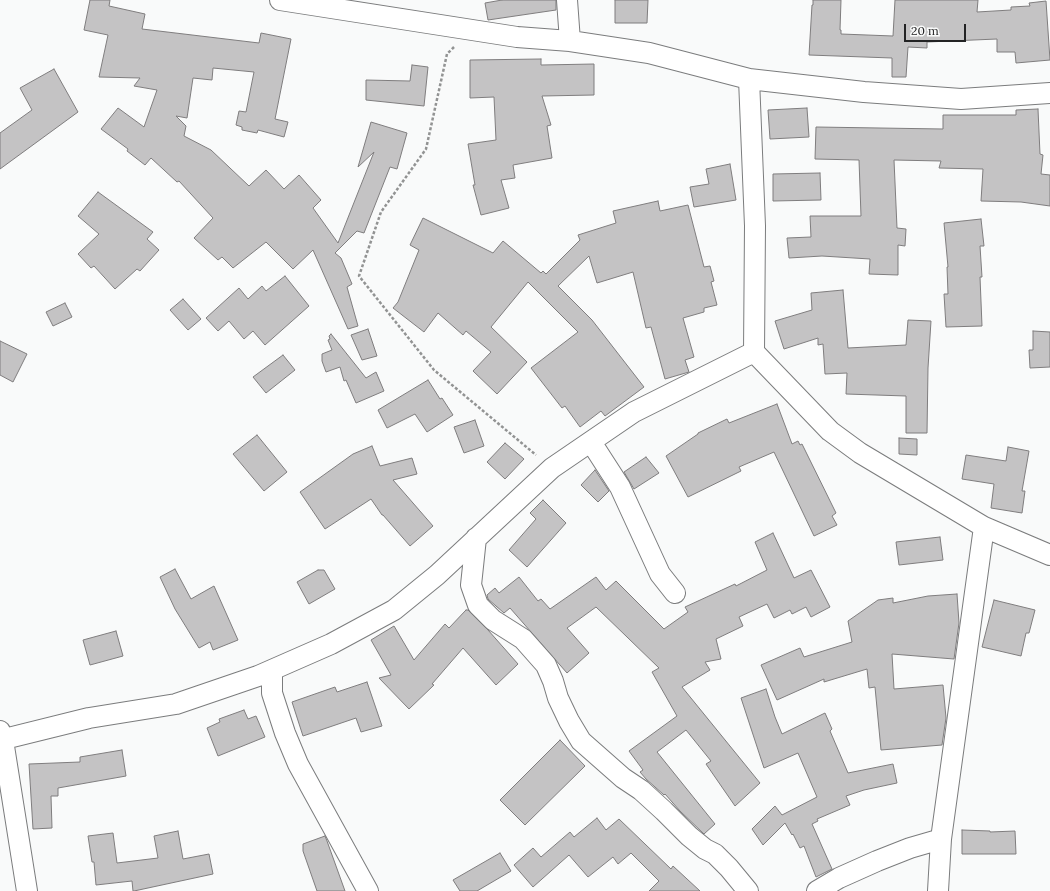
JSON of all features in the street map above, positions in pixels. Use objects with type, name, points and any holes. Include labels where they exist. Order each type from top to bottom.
[{"type":"street","points":[[280,0],[517,37],[570,41],[649,53],[749,79],[864,92],[961,99],[1050,93]]},
{"type":"street","points":[[567,0],[570,41]]},
{"type":"street","points":[[749,79],[755,226],[754,352],[830,432],[860,453],[984,527],[1050,555]]},
{"type":"street","points":[[27,891],[1,737],[90,718],[176,704],[258,676],[331,644],[394,610],[437,575],[552,468],[634,412],[754,352]]},
{"type":"street","points":[[591,442],[620,487],[660,574],[675,593]]},
{"type":"street","points":[[938,891],[941,839],[984,527]]},
{"type":"street","points":[[476,538],[470,585],[478,606],[493,620],[523,639],[546,665],[554,681],[558,698],[581,741],[623,778],[641,790],[689,836],[705,849],[715,854],[748,891]]},
{"type":"street","points":[[272,670],[272,693],[285,733],[298,764],[368,891]]},
{"type":"street","points":[[817,891],[839,878],[878,861],[910,848],[941,839]]},
{"type":"path","points":[[473,30],[447,54],[426,149],[381,212],[359,276],[434,370],[552,468]]},
{"type":"building","points":[[90,0],[110,0],[109,6],[145,14],[142,29],[259,43],[261,33],[291,39],[275,119],[288,122],[284,137],[258,130],[257,133],[242,130],[242,127],[236,125],[239,111],[246,112],[254,72],[213,68],[212,80],[193,78],[187,118],[176,116],[186,126],[184,136],[211,150],[249,186],[266,170],[284,189],[299,175],[321,200],[313,208],[338,243],[374,152],[358,167],[371,122],[407,133],[397,169],[390,167],[364,233],[357,231],[335,253],[341,258],[352,284],[347,287],[358,326],[348,329],[313,250],[293,269],[266,242],[233,268],[222,257],[218,260],[194,238],[213,218],[179,181],[177,182],[151,158],[145,165],[127,151],[128,149],[101,129],[118,108],[144,127],[157,90],[134,86],[140,78],[99,77],[108,35],[84,30]]},
{"type":"building","points":[[502,0],[556,0],[556,10],[488,20],[485,3]]},
{"type":"building","points":[[615,0],[648,0],[647,23],[615,23]]},
{"type":"building","points":[[813,0],[841,0],[841,34],[893,36],[895,0],[978,0],[977,12],[1011,10],[1011,7],[1030,6],[1029,3],[1046,1],[1050,60],[1016,63],[1015,52],[997,52],[997,39],[927,42],[927,48],[908,47],[906,77],[892,77],[892,58],[809,55]]},
{"type":"building","points":[[541,59],[541,65],[594,64],[594,95],[542,96],[551,125],[547,126],[552,158],[513,165],[515,178],[501,180],[509,208],[481,215],[473,185],[475,185],[468,144],[496,140],[494,97],[470,98],[470,60]]},
{"type":"building","points":[[412,65],[428,67],[424,106],[366,100],[366,80],[410,81]]},
{"type":"building","points":[[54,69],[78,112],[0,169],[0,133],[32,110],[20,88]]},
{"type":"building","points":[[807,108],[809,137],[770,139],[768,110]]},
{"type":"building","points":[[1038,109],[1040,154],[1043,155],[1041,174],[1050,175],[1050,206],[1021,202],[981,201],[983,169],[939,168],[941,161],[894,160],[897,228],[906,229],[905,246],[898,245],[898,275],[869,274],[870,259],[822,256],[789,258],[787,238],[811,237],[810,216],[861,216],[859,160],[815,159],[816,127],[943,129],[943,115],[1016,115],[1016,110]]},
{"type":"building","points":[[730,164],[736,200],[694,207],[690,187],[709,184],[706,169]]},
{"type":"building","points":[[820,173],[821,200],[773,201],[773,174]]},
{"type":"building","points":[[98,192],[153,232],[147,239],[159,250],[140,271],[137,269],[115,289],[94,266],[91,268],[78,254],[99,234],[78,216]]},
{"type":"building","points":[[658,201],[660,211],[688,205],[704,267],[710,266],[714,281],[711,282],[717,305],[704,308],[704,312],[683,318],[694,357],[685,360],[689,372],[665,379],[651,327],[646,328],[633,272],[597,283],[589,256],[558,286],[592,320],[644,387],[605,416],[601,411],[580,427],[565,406],[562,408],[531,368],[578,332],[528,282],[491,327],[527,362],[497,394],[473,371],[491,352],[466,331],[463,335],[438,313],[424,332],[393,308],[398,302],[419,250],[410,245],[423,218],[493,253],[503,241],[541,273],[543,271],[546,274],[580,240],[578,235],[616,223],[613,211]]},
{"type":"building","points":[[981,219],[984,246],[980,246],[982,277],[980,277],[982,326],[946,327],[944,294],[948,294],[948,267],[944,223]]},
{"type":"building","points":[[285,276],[309,306],[265,345],[253,331],[244,339],[229,321],[218,331],[206,318],[239,288],[248,299],[262,286],[266,291]]},
{"type":"building","points":[[843,290],[848,348],[906,345],[908,320],[931,321],[928,368],[927,433],[906,433],[906,396],[846,394],[847,373],[825,374],[823,344],[818,345],[818,338],[784,349],[775,321],[812,310],[811,293]]},
{"type":"building","points":[[183,299],[201,319],[188,330],[170,310]]},
{"type":"building","points":[[65,303],[72,317],[53,326],[46,312]]},
{"type":"building","points":[[368,329],[377,356],[362,360],[351,335]]},
{"type":"building","points":[[1033,331],[1050,332],[1050,367],[1030,368],[1029,350],[1033,350]]},
{"type":"building","points":[[331,334],[366,378],[376,372],[384,391],[356,403],[346,380],[344,381],[340,367],[326,372],[322,361],[322,354],[332,350],[328,340],[330,339],[329,336]]},
{"type":"building","points":[[0,341],[27,354],[13,382],[0,375]]},
{"type":"building","points":[[283,355],[295,370],[266,393],[253,377]]},
{"type":"building","points":[[428,380],[440,399],[442,398],[453,415],[427,432],[415,414],[387,428],[378,410]]},
{"type":"building","points":[[777,404],[792,444],[798,441],[800,445],[802,444],[836,513],[832,516],[837,525],[814,536],[774,452],[739,467],[741,471],[688,497],[666,456],[698,433],[727,419],[729,423]]},
{"type":"building","points":[[475,420],[484,446],[464,453],[454,427]]},
{"type":"building","points":[[257,435],[287,472],[264,491],[233,454]]},
{"type":"building","points":[[899,438],[917,439],[917,455],[899,454]]},
{"type":"building","points":[[505,443],[524,459],[505,479],[487,462]]},
{"type":"building","points":[[372,446],[380,466],[412,458],[417,474],[393,480],[433,526],[410,546],[382,515],[371,499],[325,529],[300,492],[353,454]]},
{"type":"building","points":[[1008,447],[1029,451],[1022,491],[1025,491],[1022,513],[991,508],[994,484],[962,479],[966,455],[1006,461]]},
{"type":"building","points":[[646,457],[659,473],[634,489],[624,472]]},
{"type":"building","points":[[595,470],[609,491],[598,502],[581,485]]},
{"type":"building","points":[[543,500],[566,523],[527,567],[509,550],[536,519],[530,513]]},
{"type":"building","points":[[773,533],[794,578],[811,570],[830,607],[811,617],[806,607],[792,614],[790,610],[774,618],[767,604],[739,617],[743,626],[716,639],[721,659],[705,662],[710,670],[682,687],[760,783],[735,806],[706,764],[711,761],[686,730],[657,752],[715,824],[704,834],[665,794],[664,795],[646,779],[640,772],[643,770],[629,751],[677,716],[652,672],[659,668],[596,607],[567,628],[589,653],[567,673],[510,608],[504,613],[488,599],[487,595],[495,588],[499,593],[519,577],[538,601],[541,599],[550,609],[596,577],[606,590],[616,581],[664,629],[688,612],[685,607],[735,584],[736,586],[767,570],[755,542]]},
{"type":"building","points":[[940,537],[943,560],[899,565],[896,542]]},
{"type":"building","points":[[175,569],[191,599],[214,586],[238,640],[213,650],[210,642],[199,648],[175,609],[160,577]]},
{"type":"building","points":[[318,570],[324,570],[335,589],[309,604],[297,582]]},
{"type":"building","points":[[957,594],[959,623],[954,659],[892,654],[894,689],[943,685],[946,718],[942,745],[881,750],[875,687],[869,688],[867,669],[824,682],[824,679],[777,700],[761,665],[800,648],[804,657],[852,642],[848,621],[878,600],[893,598],[893,603],[928,596]]},
{"type":"building","points":[[994,600],[1035,610],[1029,633],[1026,633],[1021,656],[982,647]]},
{"type":"building","points":[[466,610],[468,610],[488,630],[518,664],[496,685],[463,648],[432,684],[434,685],[409,709],[379,678],[391,675],[371,640],[394,626],[414,660],[445,624],[449,628]]},
{"type":"building","points":[[116,631],[123,656],[90,665],[83,640]]},
{"type":"building","points":[[367,682],[382,726],[361,732],[356,718],[303,736],[292,702],[335,687],[337,692]]},
{"type":"building","points":[[766,689],[782,734],[825,713],[832,729],[830,731],[848,773],[893,764],[897,783],[864,790],[846,796],[850,805],[817,819],[818,821],[812,824],[832,869],[816,877],[804,846],[800,848],[793,834],[792,835],[785,823],[763,845],[752,829],[775,806],[782,815],[817,797],[798,753],[764,768],[741,698]]},
{"type":"building","points":[[244,710],[248,719],[256,716],[265,737],[218,756],[207,728],[220,722],[219,719]]},
{"type":"building","points":[[560,740],[585,766],[525,825],[500,800]]},
{"type":"building","points":[[122,750],[126,776],[58,788],[58,796],[51,796],[52,828],[33,829],[29,764],[80,762],[80,757]]},
{"type":"building","points":[[597,818],[606,830],[619,819],[671,869],[673,866],[700,891],[649,891],[659,881],[631,853],[618,864],[613,857],[588,877],[569,855],[533,887],[514,865],[533,848],[541,857],[570,832],[574,837]]},
{"type":"building","points":[[962,830],[990,832],[1015,831],[1016,854],[962,854]]},
{"type":"building","points":[[178,831],[183,859],[209,854],[213,874],[134,891],[132,881],[96,885],[94,862],[92,862],[88,836],[113,833],[117,863],[158,858],[154,836]]},
{"type":"building","points":[[325,836],[345,891],[317,891],[303,851],[303,844]]},
{"type":"building","points":[[500,853],[511,871],[477,891],[460,891],[453,880]]}]
